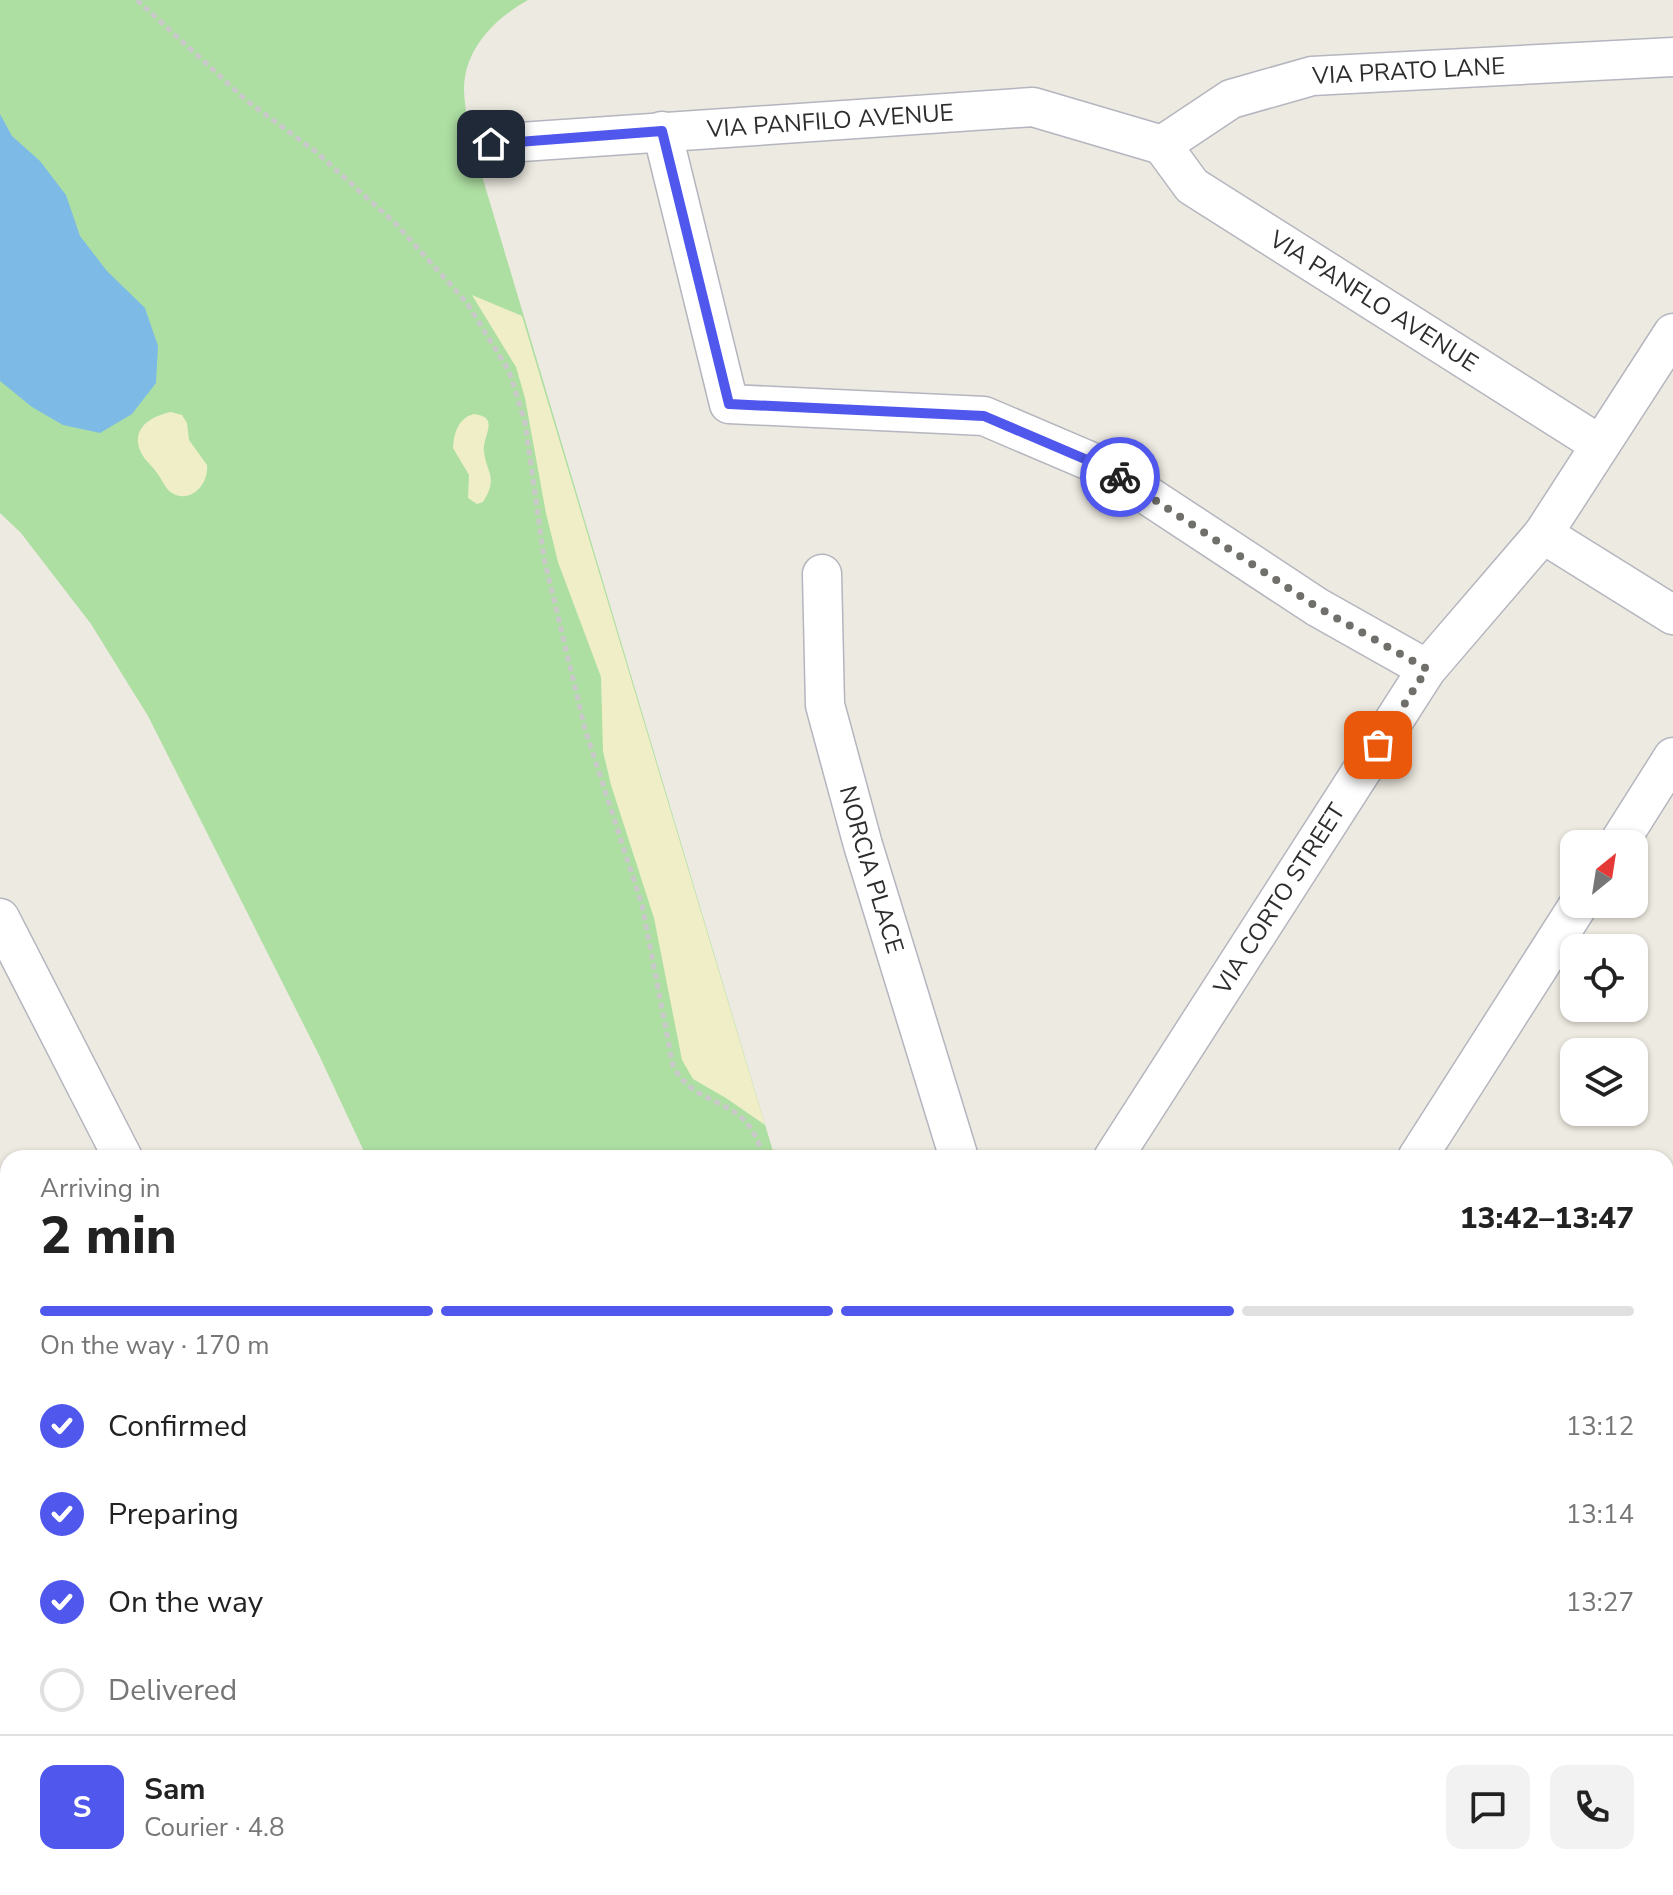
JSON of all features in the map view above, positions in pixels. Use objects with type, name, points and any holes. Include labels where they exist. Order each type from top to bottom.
[{"type":"street","name":"VIA PRATO LANE","points":[[1162,145],[1231,99],[1312,76],[1673,57]]},
{"type":"street","name":"VIA PANFILO AVENUE","points":[[491,144],[1033,107],[1162,145]]},
{"type":"street","points":[[662,131],[729,404],[984,416],[1106,468],[1317,607],[1427,669]]},
{"type":"street","name":"VIA PANFLO AVENUE","points":[[1162,145],[1192,186],[1599,444]]},
{"type":"street","name":"VIA CORTO STREET","points":[[1118,1150],[1427,669],[1543,534],[1673,333]]},
{"type":"street","points":[[1543,534],[1673,615]]},
{"type":"street","name":"NORCIA PLACE","points":[[822,574],[825,705],[863,845],[957,1150]]},
{"type":"street","points":[[1627,830],[1673,757]]},
{"type":"street","points":[[0,918],[119,1150]]},
{"type":"street","points":[[1422,1150],[1570,918]]},
{"type":"path","points":[[137,0],[247,101],[315,151],[396,224],[467,303],[509,371],[525,422],[544,558],[585,729],[642,905],[673,1066],[682,1082],[742,1119],[761,1150]]},
{"type":"green space","points":[[0,0],[528,0],[497,22],[473,52],[464,83],[468,129],[773,1150],[363,1150],[319,1055],[148,716],[91,624],[21,533],[0,513]]},
{"type":"sand","points":[[472,295],[522,316],[765,1125],[693,1079],[682,1060],[654,918],[603,751],[601,677],[558,562],[525,398],[516,367]]},
{"type":"sand","points":[[171,412],[182,415],[187,423],[189,440],[207,465],[202,486],[185,496],[167,489],[145,459],[138,441],[147,422]]},
{"type":"sand","points":[[474,414],[487,419],[489,423],[484,451],[491,481],[488,494],[483,502],[477,504],[468,498],[469,475],[453,448],[458,427],[464,419]]},
{"type":"water","points":[[0,114],[12,136],[40,161],[66,195],[80,236],[107,271],[145,308],[158,346],[156,383],[132,414],[100,433],[63,425],[32,407],[0,381]]},
{"type":"way so far","points":[[1120,477],[1317,607],[1427,669],[1378,745]]},
{"type":"route","points":[[491,144],[662,131],[729,404],[984,416],[1106,468],[1120,477]]}]
